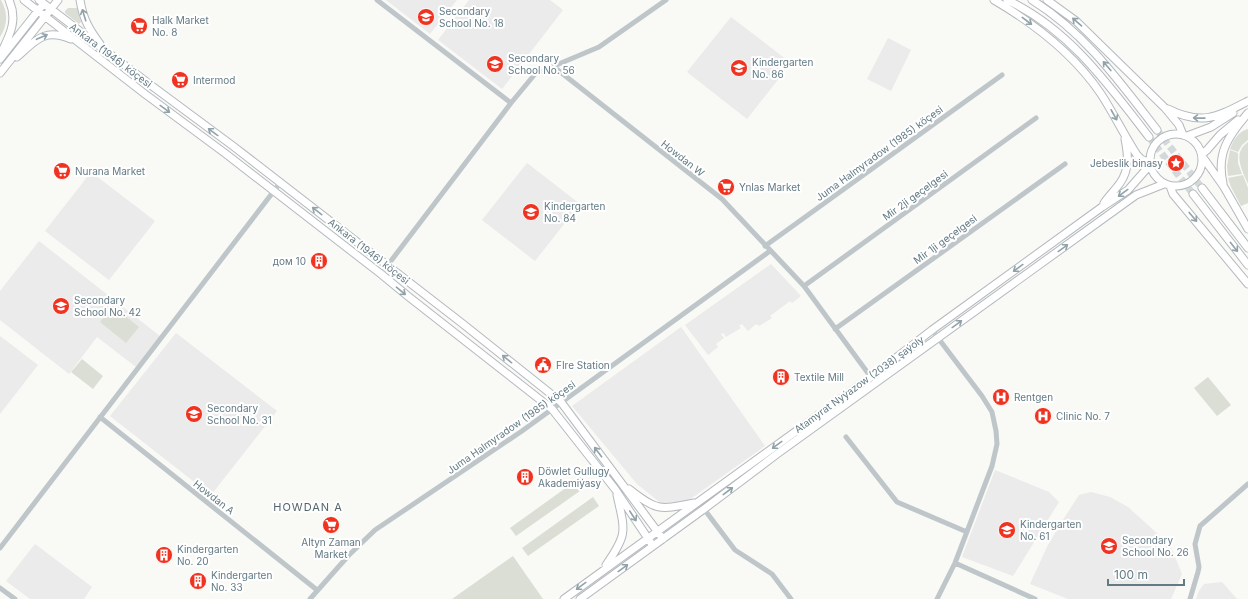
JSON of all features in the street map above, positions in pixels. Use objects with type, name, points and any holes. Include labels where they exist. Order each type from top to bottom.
[{"type":"main road","points":[[0,54],[10,35],[13,22],[12,9],[9,0]]},
{"type":"main road","points":[[24,0],[38,11]]},
{"type":"main road","points":[[1,72],[58,0]]},
{"type":"main road","points":[[80,0],[86,24],[106,52]]},
{"type":"main road","points":[[994,0],[1014,12],[1050,38],[1072,57],[1101,94],[1137,155],[1150,164]]},
{"type":"main road","points":[[1007,0],[1034,15],[1079,50],[1106,81],[1149,137]]},
{"type":"main road","points":[[1032,0],[1064,23],[1090,46],[1119,80],[1157,130]]},
{"type":"main road","points":[[1047,0],[1076,21],[1165,108],[1179,125],[1185,136],[1196,143],[1248,229]]},
{"type":"main road","points":[[0,58],[38,11],[43,1]]},
{"type":"main road","name":"Ankara (1946) köçesi","points":[[43,1],[106,52],[388,266],[561,402],[663,539]]},
{"type":"main road","name":"Ankara (1946) köçesi","points":[[38,11],[274,191],[552,409],[615,489],[653,546]]},
{"type":"main road","points":[[1,72],[42,36],[52,34],[58,35],[79,43]]},
{"type":"main road","points":[[1165,108],[1180,115],[1193,118],[1204,118],[1224,113],[1248,102]]},
{"type":"main road","points":[[1248,102],[1211,127],[1185,136],[1171,135],[1159,140],[1152,151],[1150,164],[1154,175],[1167,185],[1248,284]]},
{"type":"main road","points":[[1167,185],[1182,186],[1192,181],[1199,172],[1202,162],[1202,155],[1223,131],[1248,112]]},
{"type":"main road","points":[[1224,187],[1220,169],[1221,155],[1231,134],[1248,112]]},
{"type":"main road","points":[[1102,207],[1120,183],[1126,169],[1128,155],[1124,135]]},
{"type":"main road","name":"Atamyrat Nyýazow (2038) şaýoly","points":[[564,599],[871,377],[932,330],[1102,207],[1128,190],[1150,164]]},
{"type":"main road","name":"Atamyrat Nyýazow (2038) şaýoly","points":[[580,599],[777,454],[1136,195],[1167,185]]},
{"type":"main road","points":[[1202,188],[1248,248]]},
{"type":"main road","points":[[1193,194],[1248,265]]},
{"type":"main road","points":[[622,484],[642,500],[663,509],[698,502]]},
{"type":"main road","points":[[603,570],[618,548],[623,534],[623,526],[615,489]]},
{"type":"street","points":[[377,0],[511,103]]},
{"type":"street","points":[[381,274],[511,103],[535,74],[599,47],[666,0]]},
{"type":"street","name":"Howdan W","points":[[554,67],[722,200],[804,286],[834,329],[876,384]]},
{"type":"street","name":"Juma Halmyradow (1985) köçesi","points":[[765,246],[1002,76]]},
{"type":"street","name":"Mir 2ji geçelgesi","points":[[804,286],[1036,118]]},
{"type":"street","name":"Mir 1ji geçelgesi","points":[[834,329],[1065,164]]},
{"type":"street","points":[[0,548],[280,183]]},
{"type":"street","name":"Juma Halmyradow (1985) köçesi","points":[[310,599],[349,555],[375,530],[448,482],[552,409],[770,251]]},
{"type":"street","points":[[932,330],[982,396],[992,412],[997,444],[996,455],[956,563],[937,599]]},
{"type":"street","name":"Howdan A","points":[[100,418],[317,590]]},
{"type":"street","points":[[846,437],[897,502],[967,532]]},
{"type":"street","points":[[1190,599],[1199,567],[1195,544],[1200,526],[1248,484]]},
{"type":"street","points":[[704,509],[736,550],[772,574],[791,599]]},
{"type":"street","points":[[956,563],[1035,599]]},
{"type":"street","points":[[0,588],[15,599]]},
{"type":"shaded area","points":[[0,0],[5,9],[6,23],[0,37]]},
{"type":"shaded area","name":"Secondary School No. 18","points":[[386,0],[457,0],[430,34]]},
{"type":"shaded area","name":"Secondary School No. 56","points":[[469,0],[550,0],[563,10],[502,89],[438,40]]},
{"type":"shaded area","points":[[68,8],[77,8],[81,22],[79,24],[65,13]]},
{"type":"shaded area","name":"Kindergarten No. 86","points":[[731,17],[791,63],[747,119],[687,72]]},
{"type":"shaded area","points":[[888,38],[911,50],[891,91],[867,79]]},
{"type":"shaded area","points":[[1248,129],[1248,140],[1242,145],[1238,152],[1230,149],[1237,136]]},
{"type":"shaded area","points":[[1248,142],[1248,184],[1241,167],[1239,156],[1243,146]]},
{"type":"shaded area","points":[[1230,150],[1238,153],[1238,163],[1242,174],[1228,176],[1227,166]]},
{"type":"shaded area","name":"Kindergarten No. 84","points":[[527,163],[580,204],[535,261],[482,220]]},
{"type":"shaded area","points":[[91,172],[155,221],[109,280],[45,231]]},
{"type":"shaded area","points":[[1243,175],[1248,188],[1248,203],[1241,206],[1228,178]]},
{"type":"shaded area","name":"Secondary School No. 42","points":[[39,241],[160,336],[136,367],[97,337],[69,374],[0,320],[0,291]]},
{"type":"shaded area","points":[[771,264],[801,296],[792,303],[790,301],[770,316],[772,318],[759,326],[756,324],[748,331],[742,324],[739,326],[741,328],[726,337],[723,333],[721,334],[724,338],[716,344],[718,347],[708,355],[685,325]]},
{"type":"shaded area","points":[[113,306],[139,327],[126,343],[100,322]]},
{"type":"shaded area","points":[[681,327],[765,446],[689,500],[662,504],[637,484],[572,406]]},
{"type":"shaded area","name":"Secondary School No. 31","points":[[176,333],[277,411],[211,495],[110,416]]},
{"type":"shaded area","points":[[0,336],[38,365],[0,414]]},
{"type":"shaded area","points":[[82,359],[103,376],[93,389],[71,372]]},
{"type":"shaded area","points":[[1208,377],[1231,405],[1217,416],[1194,388]]},
{"type":"shaded area","name":"Kindergarten No. 61","points":[[995,470],[1049,492],[1059,502],[1013,576],[962,557]]},
{"type":"shaded area","points":[[581,477],[587,486],[516,536],[510,528]]},
{"type":"shaded area","name":"Secondary School No. 26","points":[[1091,492],[1110,497],[1128,507],[1170,545],[1182,574],[1171,599],[1068,599],[1030,584],[1047,547],[1079,495]]},
{"type":"shaded area","points":[[593,497],[599,506],[528,556],[522,548]]},
{"type":"shaded area","points":[[35,544],[92,587],[84,599],[30,599],[6,581]]},
{"type":"shaded area","points":[[513,556],[543,599],[452,599]]},
{"type":"shaded area","points":[[1222,582],[1237,599],[1196,599],[1204,584]]},
{"type":"tunnel","points":[[1157,130],[1202,188]]},
{"type":"tunnel","points":[[1149,137],[1193,194]]},
{"type":"place","name":"Secondary School No. 18","points":[[426,17]]},
{"type":"place","name":"Halk Market No. 8","points":[[139,26]]},
{"type":"place","name":"Secondary School No. 56","points":[[495,64]]},
{"type":"place","name":"Kindergarten No. 86","points":[[739,68]]},
{"type":"place","name":"Intermod","points":[[180,80]]},
{"type":"place","name":"Jebeslik binasy","points":[[1176,163]]},
{"type":"place","name":"Nurana Market","points":[[62,171]]},
{"type":"place","name":"Ynlas Market","points":[[726,187]]},
{"type":"place","name":"Kindergarten No. 84","points":[[531,212]]},
{"type":"place","name":"дом 10","points":[[319,261]]},
{"type":"place","name":"Secondary School No. 42","points":[[61,306]]},
{"type":"place","name":"FIre Station","points":[[543,365]]},
{"type":"place","name":"Textile Mill","points":[[781,377]]},
{"type":"place","name":"Rentgen","points":[[1001,397]]},
{"type":"place","name":"Secondary School No. 31","points":[[194,414]]},
{"type":"place","name":"Clinic No. 7","points":[[1043,416]]},
{"type":"place","name":"Döwlet Gullugy Akademiýasy","points":[[525,477]]},
{"type":"place","name":"Altyn Zaman Market","points":[[331,525]]},
{"type":"place","name":"Kindergarten No. 61","points":[[1007,530]]},
{"type":"place","name":"Secondary School No. 26","points":[[1109,546]]},
{"type":"place","name":"Kindergarten No. 20","points":[[164,555]]},
{"type":"place","name":"Kindergarten No. 33","points":[[198,581]]},
{"type":"district","name":"HOWDAN A","points":[[308,507]]}]
